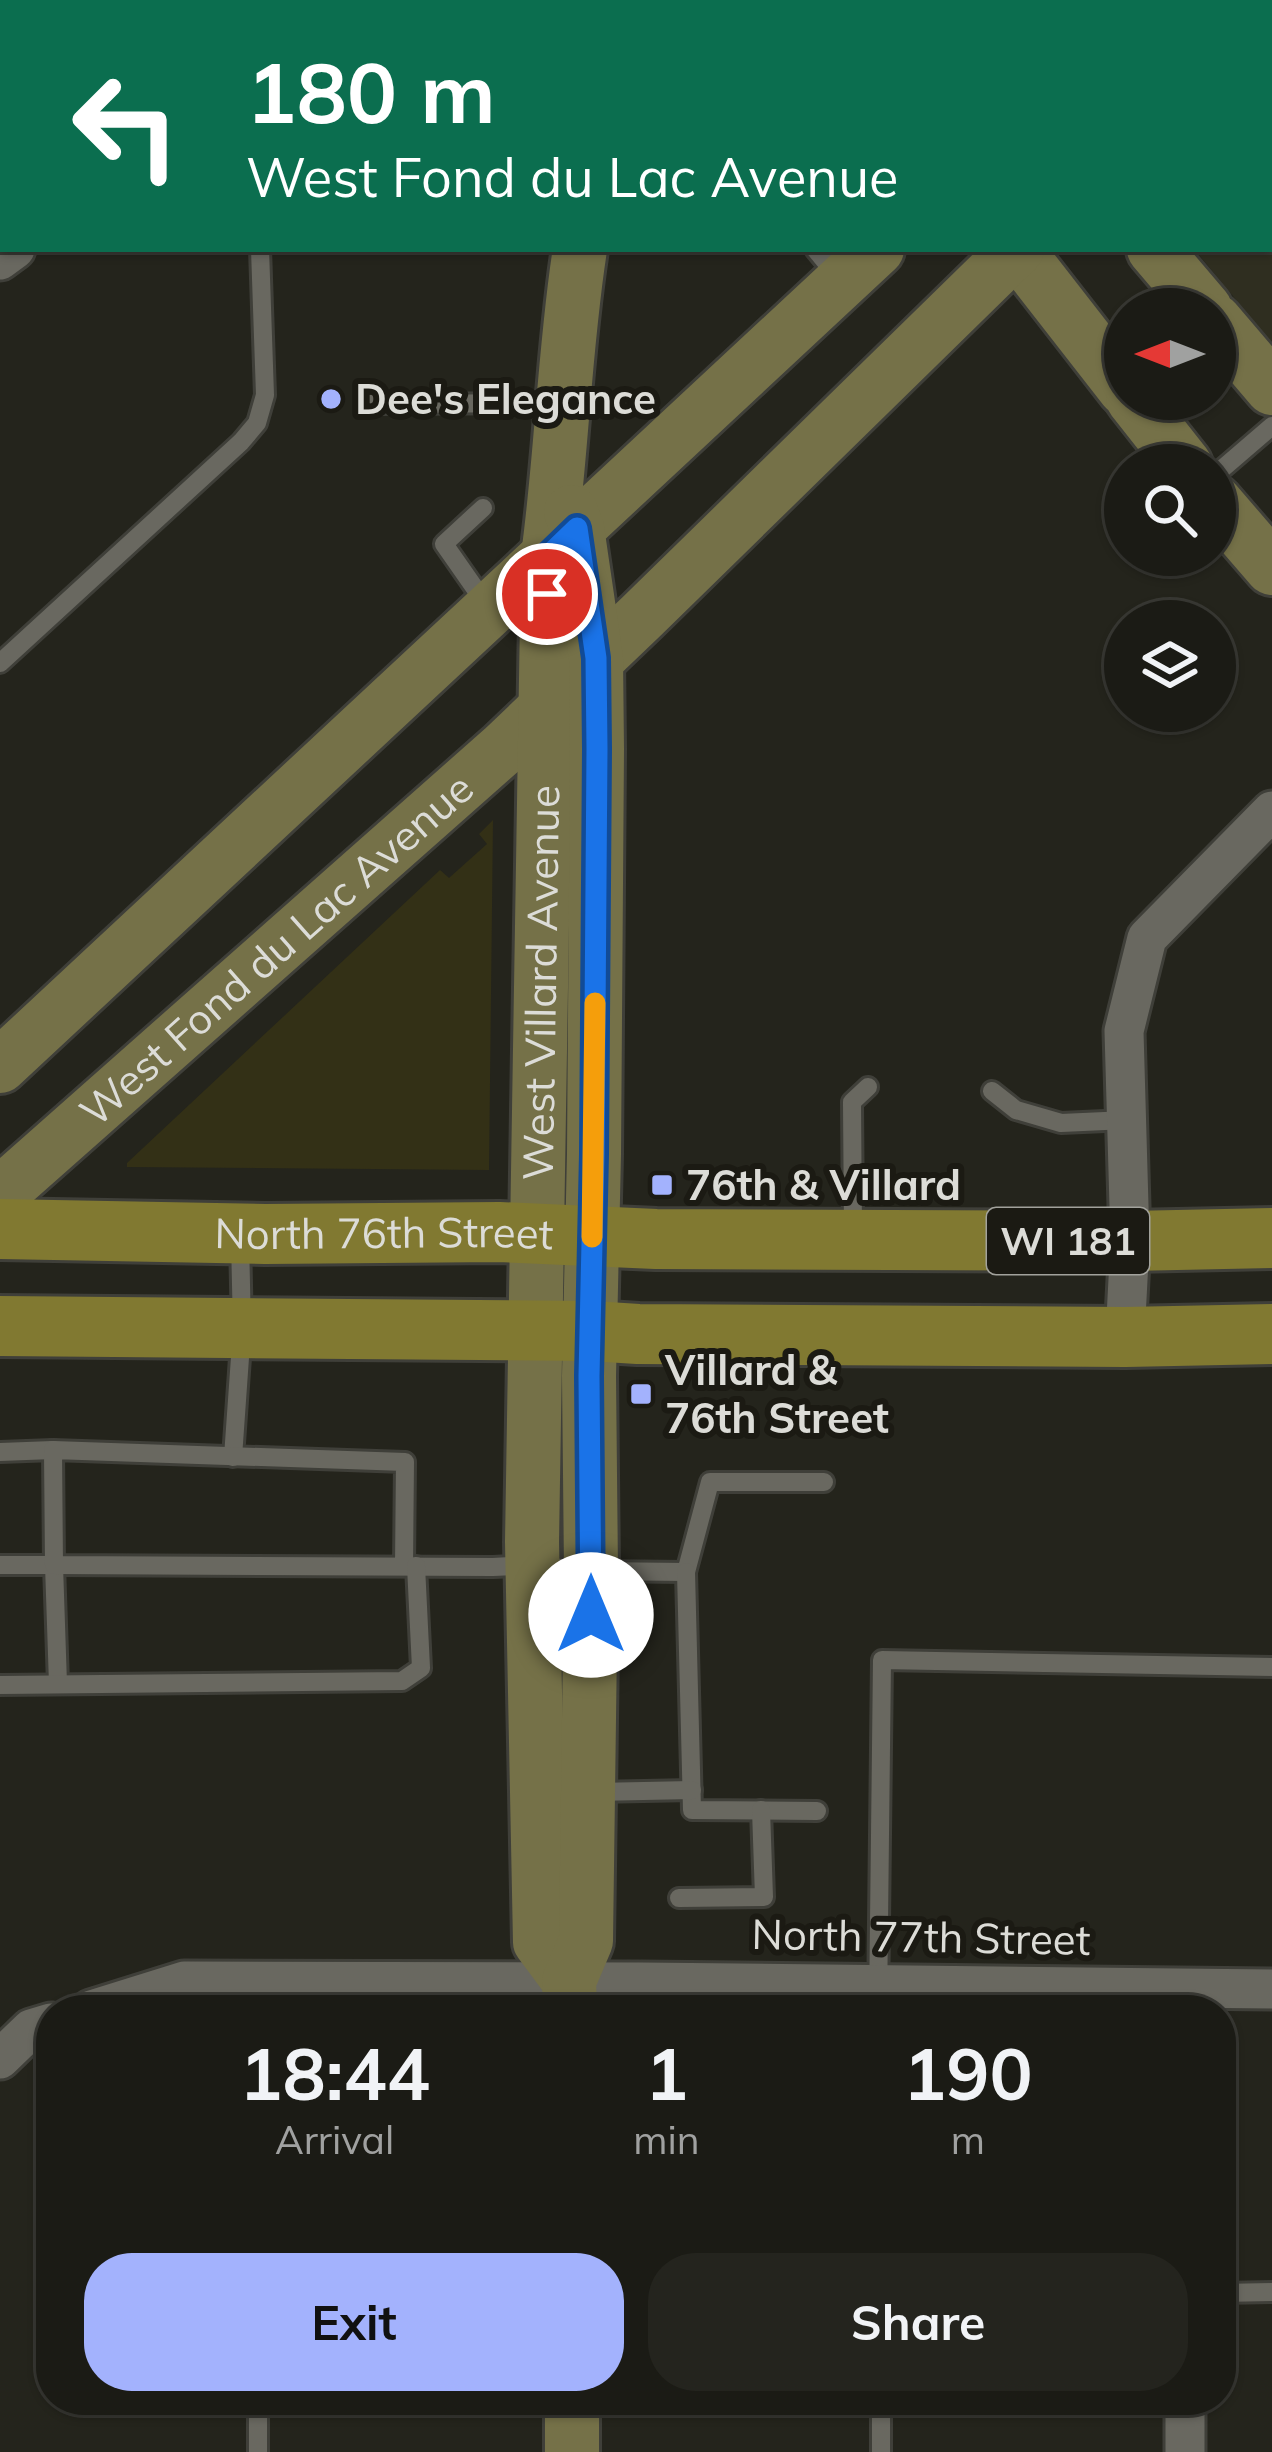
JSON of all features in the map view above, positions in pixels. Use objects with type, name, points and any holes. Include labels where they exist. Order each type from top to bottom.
[{"type":"main road","name":"North 76th Street","points":[[0,1229],[656,1239],[1272,1238]]},
{"type":"main road","name":"WI 181","points":[[0,1326],[638,1334],[1272,1334]]},
{"type":"street","name":"West Villard Avenue","points":[[569,1995],[540,1942],[532,1565],[563,1331],[564,1234],[545,707],[562,542],[563,403],[580,252]]},
{"type":"street","name":"West Fond du Lac Avenue","points":[[0,1194],[504,748],[1013,252]]},
{"type":"street","points":[[1018,252],[1104,362]]},
{"type":"street","points":[[1157,252],[1187,288]]},
{"type":"street","points":[[0,1066],[615,495],[844,260]]},
{"type":"street","points":[[1236,346],[1272,388]]},
{"type":"street","points":[[1150,420],[1168,444]]},
{"type":"street","points":[[1236,526],[1272,568]]},
{"type":"street","name":"West Villard Avenue","points":[[562,542],[596,658],[597,749],[564,1234]]},
{"type":"street","points":[[1125,1336],[1130,1241],[1124,1031],[1147,938],[1272,811]]},
{"type":"street","name":"West Villard Avenue","points":[[563,1331],[589,1376],[586,1941],[570,1995]]},
{"type":"street","name":"North 77th Street","points":[[140,1995],[184,1981],[258,1988],[531,1995]]},
{"type":"street","name":"North 77th Street","points":[[1218,1995],[1272,1989]]},
{"type":"street","points":[[0,2059],[36,2028]]},
{"type":"street","points":[[572,2415],[572,2452]]},
{"type":"street","points":[[1185,2415],[1185,2452]]},
{"type":"lane","points":[[0,663],[257,423],[265,395],[260,252]]},
{"type":"lane","points":[[365,404],[563,403]]},
{"type":"lane","points":[[1236,457],[1272,426]]},
{"type":"lane","points":[[483,508],[444,544],[491,610]]},
{"type":"lane","points":[[854,1240],[852,1102],[868,1088]]},
{"type":"lane","points":[[992,1091],[1016,1110],[1060,1123],[1127,1120]]},
{"type":"lane","points":[[233,1456],[242,1329],[240,1233]]},
{"type":"lane","points":[[53,1450],[58,1684]]},
{"type":"lane","points":[[0,1452],[405,1462],[421,1668],[402,1681],[0,1685]]},
{"type":"lane","points":[[817,1811],[692,1810],[686,1572],[710,1482],[824,1482]]},
{"type":"lane","points":[[0,1565],[532,1565],[686,1572]]},
{"type":"lane","points":[[878,1995],[882,1660],[1272,1666]]},
{"type":"lane","points":[[588,1792],[692,1790]]},
{"type":"lane","points":[[679,1898],[764,1898],[761,1810]]},
{"type":"lane","points":[[1236,2293],[1272,2292]]},
{"type":"lane","points":[[258,2415],[258,2452]]},
{"type":"lane","points":[[881,2415],[881,2452]]},
{"type":"shaded area","points":[[1196,252],[1272,252],[1272,343],[1236,300],[1236,288],[1226,288]]},
{"type":"shaded area","points":[[493,820],[489,1170],[127,1167],[440,870],[449,878],[487,844],[479,834]]},
{"type":"slow traffic","points":[[592,1237],[595,1003]]},
{"type":"place","name":"Dee's Elegance","points":[[331,399]]},
{"type":"place","name":"76th & Villard","points":[[662,1185]]},
{"type":"place","name":"Villard & 76th Street","points":[[641,1394]]},
{"type":"route","points":[[547,594],[548,556],[577,528],[596,658],[591,1615]]}]
